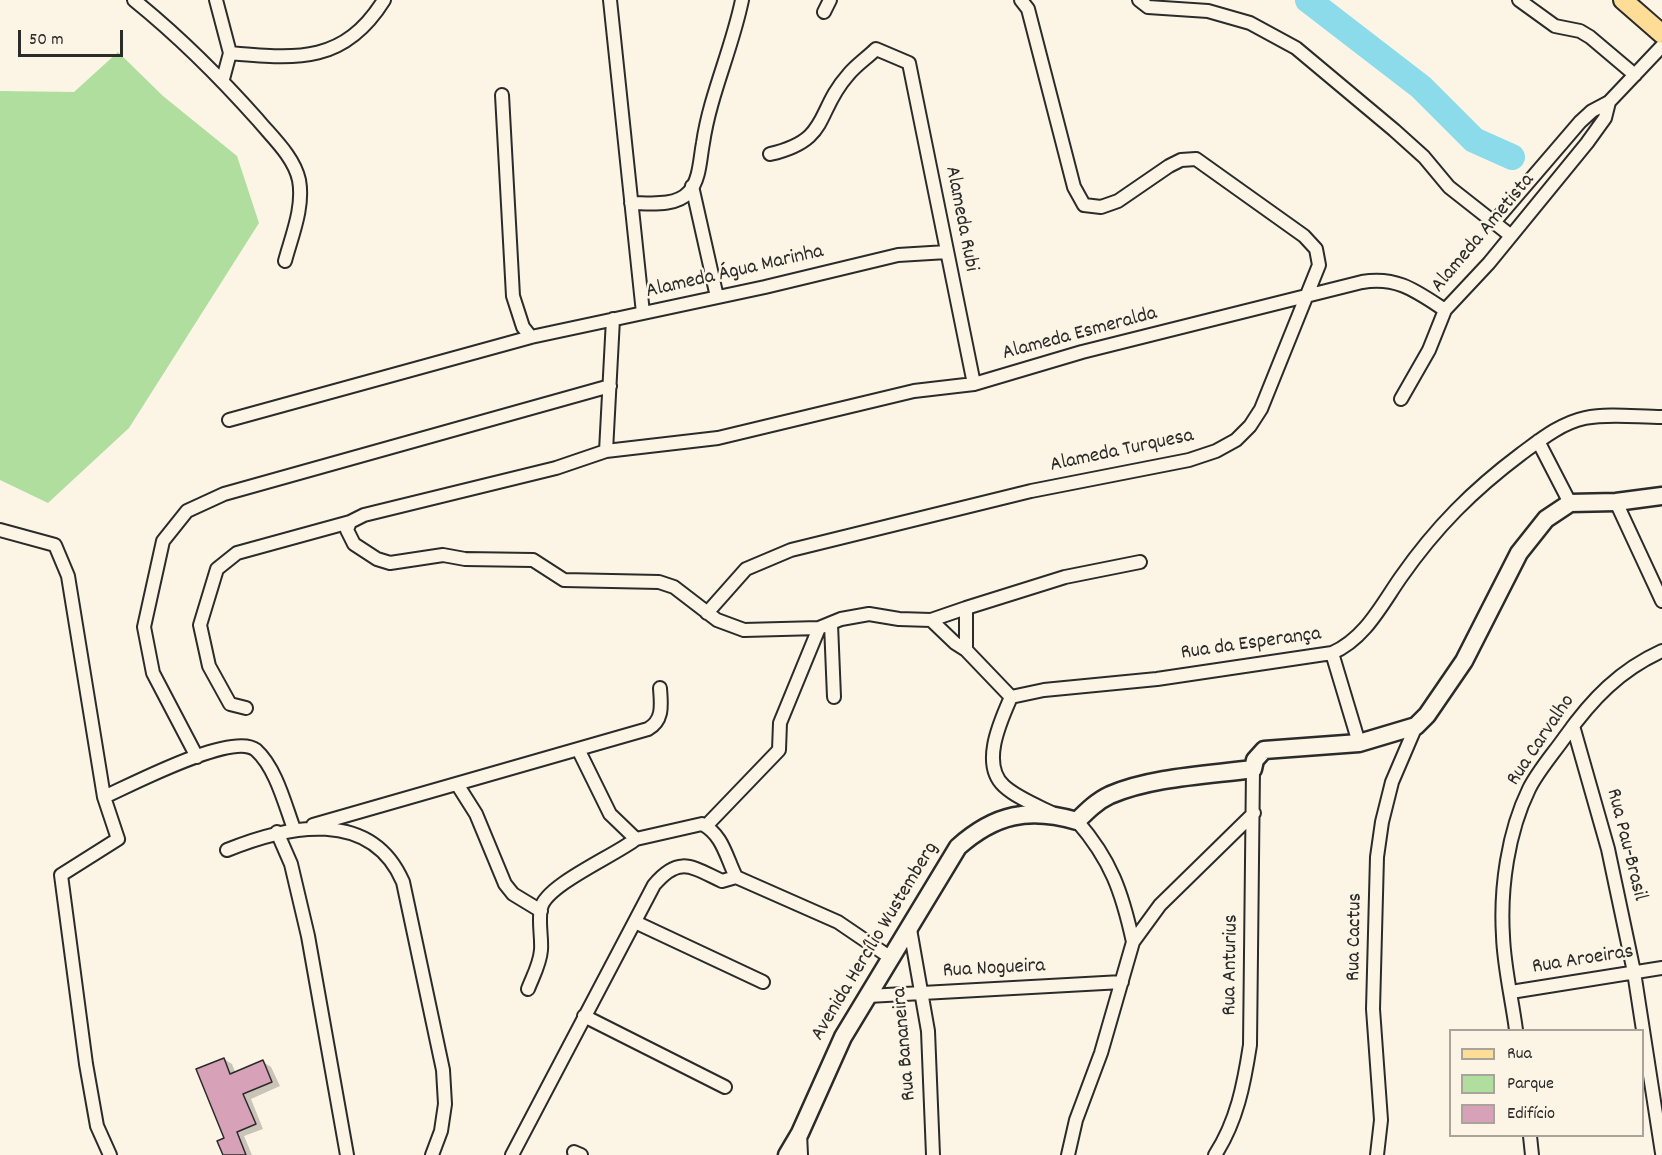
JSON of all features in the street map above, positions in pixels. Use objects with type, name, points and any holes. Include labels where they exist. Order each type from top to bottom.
[{"type":"main road","points":[[1623,0],[1662,34]]},
{"type":"street","points":[[134,0],[192,48],[223,80],[290,159],[299,178],[299,205],[285,261]]},
{"type":"street","points":[[216,0],[230,53],[223,80]]},
{"type":"street","points":[[230,53],[291,57],[333,48],[353,38],[384,0]]},
{"type":"street","points":[[610,0],[643,313]]},
{"type":"street","points":[[631,203],[674,202],[689,192],[697,176],[705,125],[736,28],[742,0]]},
{"type":"street","points":[[824,12],[830,0]]},
{"type":"street","name":"Alameda Turquesa","points":[[707,613],[746,569],[791,550],[1031,491],[1189,460],[1216,451],[1236,440],[1250,426],[1261,409],[1319,265],[1316,249],[1304,236],[1251,196],[1196,159],[1181,160],[1169,166],[1118,201],[1101,207],[1084,205],[1074,187],[1028,9],[1021,0]]},
{"type":"street","points":[[1139,0],[1148,7],[1208,11],[1250,23],[1296,48],[1394,130],[1424,158],[1449,187],[1510,235]]},
{"type":"street","points":[[1520,0],[1556,26],[1580,31],[1590,37],[1635,75]]},
{"type":"street","name":"Alameda Ametista","points":[[1495,221],[1580,122],[1592,111],[1609,102],[1662,46]]},
{"type":"street","name":"Alameda Rubi","points":[[770,154],[787,150],[812,137],[847,76],[876,49],[909,63],[974,384]]},
{"type":"street","points":[[502,95],[513,296],[524,327],[531,337]]},
{"type":"street","name":"Alameda Ametista","points":[[1401,399],[1429,350],[1445,310],[1490,263],[1510,235],[1598,129],[1605,118],[1609,102]]},
{"type":"street","points":[[692,186],[717,297]]},
{"type":"street","name":"Alameda Água Marinha","points":[[229,420],[531,337],[898,255],[947,252]]},
{"type":"street","name":"Alameda Esmeralda","points":[[246,708],[230,704],[209,666],[200,625],[218,569],[237,553],[350,522],[364,515],[556,468],[606,451],[718,438],[914,391],[974,384],[1083,352],[1362,282],[1386,279],[1414,290],[1445,310]]},
{"type":"street","points":[[606,451],[613,319]]},
{"type":"street","points":[[197,757],[153,673],[144,627],[163,541],[187,512],[224,494],[610,386]]},
{"type":"street","name":"Rua da Esperança","points":[[1011,697],[1044,690],[1157,679],[1332,653],[1344,648],[1359,636],[1423,545],[1479,485],[1538,441],[1566,425],[1585,418],[1662,417]]},
{"type":"street","points":[[1538,441],[1570,503]]},
{"type":"street","points":[[1133,942],[1117,881],[1106,859],[1077,821],[1095,804],[1119,792],[1180,778],[1253,769],[1259,754],[1270,748],[1359,743],[1416,726],[1433,707],[1464,661],[1519,553],[1546,519],[1570,503],[1616,502],[1662,496]]},
{"type":"street","points":[[1616,502],[1662,601]]},
{"type":"street","points":[[350,522],[347,530],[354,544],[377,559],[390,563],[443,555],[465,559],[533,560],[564,580],[659,582],[674,587],[707,613],[729,626],[744,630],[825,626],[841,619],[869,614],[899,619],[931,620],[1065,577],[1140,562]]},
{"type":"street","points":[[0,530],[55,545],[68,576],[104,797],[118,839],[61,875],[87,1075],[97,1126],[111,1155]]},
{"type":"street","points":[[966,608],[966,650]]},
{"type":"street","points":[[931,620],[955,644],[966,650],[1011,697],[997,729],[994,767],[999,781],[1006,789],[1055,815]]},
{"type":"street","points":[[825,626],[834,697]]},
{"type":"street","points":[[706,826],[779,750],[780,723],[825,626]]},
{"type":"street","name":"Rua Carvalho","points":[[1516,1029],[1503,937],[1503,903],[1515,828],[1530,788],[1573,726],[1613,679],[1642,659],[1662,651]]},
{"type":"street","points":[[1332,653],[1359,743]]},
{"type":"street","points":[[299,829],[579,751],[655,725],[660,717],[660,688]]},
{"type":"street","name":"Rua Cactus","points":[[1377,1155],[1381,1120],[1373,1009],[1377,856],[1389,792],[1416,726]]},
{"type":"street","name":"Rua Pau-Brasil","points":[[1573,726],[1608,849],[1634,972],[1643,1029]]},
{"type":"street","points":[[104,797],[223,747],[247,745],[257,751],[270,770],[299,829]]},
{"type":"street","points":[[579,751],[610,814],[636,839]]},
{"type":"street","name":"Rua Anturius","points":[[1215,1155],[1227,1136],[1244,1090],[1250,1045],[1253,769]]},
{"type":"street","points":[[458,784],[476,814],[505,884],[513,894],[541,911]]},
{"type":"street","points":[[1068,1155],[1076,1120],[1101,1053],[1133,942],[1160,906],[1254,813]]},
{"type":"street","name":"Avenida Hercílio Wustemberg","points":[[787,1155],[800,1133],[838,1047],[958,847],[978,829],[997,820],[1019,816],[1055,815],[1077,821]]},
{"type":"street","points":[[528,989],[539,961],[541,911],[547,897],[559,884],[609,858],[636,839],[689,826],[706,826],[721,840],[736,877]]},
{"type":"street","points":[[227,850],[277,832],[329,829],[367,840],[387,853],[394,862],[403,882],[443,1070],[444,1104],[441,1131],[432,1155]]},
{"type":"street","points":[[277,832],[291,864],[308,936],[347,1155]]},
{"type":"street","points":[[512,1155],[654,885],[671,869],[683,865],[696,867],[722,881],[736,877],[838,921],[891,958]]},
{"type":"street","points":[[636,922],[763,982]]},
{"type":"street","name":"Rua Bananeira","points":[[910,929],[929,1041],[933,1155]]},
{"type":"street","name":"Rua Aroeiras","points":[[1511,992],[1662,968]]},
{"type":"street","name":"Rua Nogueira","points":[[868,996],[1122,982]]},
{"type":"street","points":[[584,1016],[724,1087]]},
{"type":"street","name":"Rua Pau-Brasil","points":[[1644,1037],[1662,1153]]},
{"type":"street","points":[[800,1133],[801,1155]]},
{"type":"street","points":[[1530,1137],[1532,1155]]},
{"type":"green space","points":[[118,52],[163,96],[237,156],[259,223],[129,428],[48,503],[0,480],[0,91],[74,92]]},
{"type":"building","points":[[224,1058],[230,1074],[263,1060],[272,1082],[243,1094],[256,1124],[237,1132],[246,1155],[223,1155],[217,1141],[224,1138],[196,1069]]},
{"type":"waterway","points":[[1308,0],[1421,87],[1474,140],[1512,157]]}]
